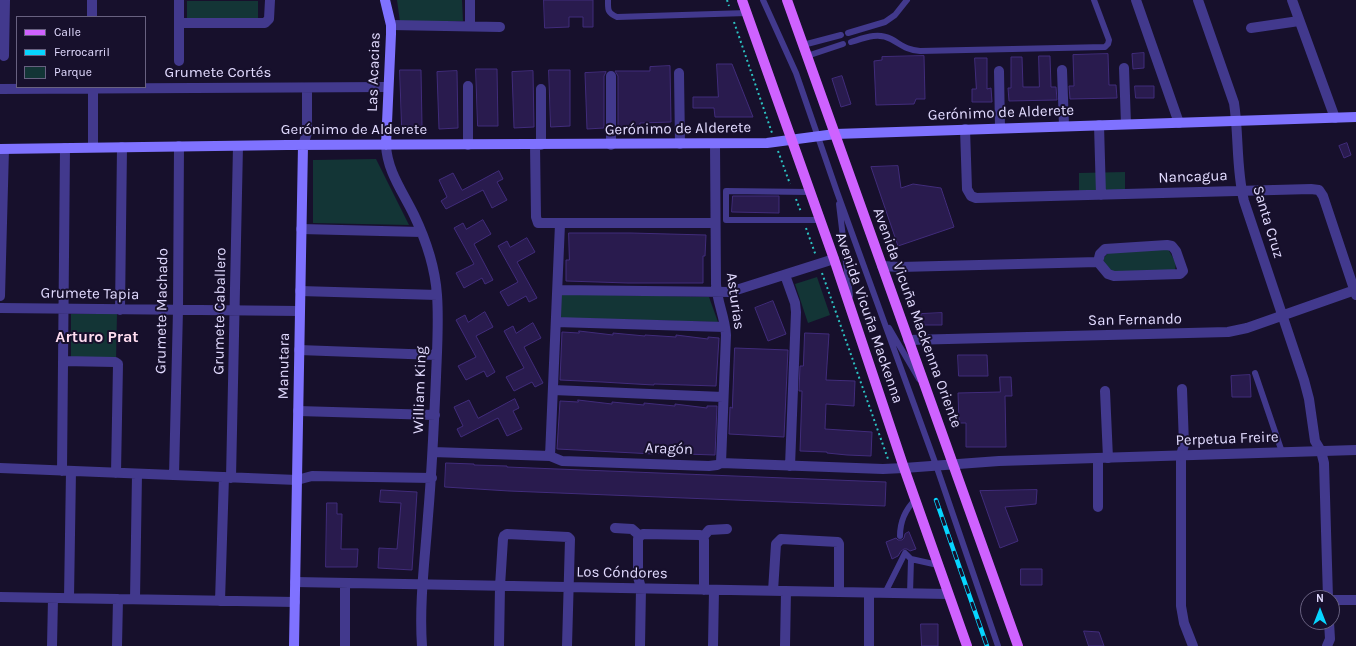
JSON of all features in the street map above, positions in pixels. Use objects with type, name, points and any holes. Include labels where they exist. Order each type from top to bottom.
[{"type":"main road","name":"Las Acacias","points":[[385,0],[390,25],[391,43],[386,145]]},
{"type":"main road","name":"Avenida Vicuña Mackenna","points":[[742,0],[834,259],[904,468],[967,646]]},
{"type":"main road","name":"Avenida Vicuña Mackenna Oriente","points":[[787,0],[1018,646]]},
{"type":"main road","name":"Gerónimo de Alderete","points":[[2,149],[303,145],[714,144],[775,142],[835,134],[1356,117]]},
{"type":"main road","name":"Manutara","points":[[294,646],[303,145]]},
{"type":"street","points":[[4,56],[2,24],[5,0]]},
{"type":"street","points":[[92,0],[92,16]]},
{"type":"street","points":[[179,0],[179,61]]},
{"type":"street","points":[[179,23],[265,23],[269,19],[270,0]]},
{"type":"street","points":[[470,0],[470,26]]},
{"type":"street","points":[[1136,0],[1179,123]]},
{"type":"street","name":"Santa Cruz","points":[[1198,0],[1234,103],[1237,121],[1239,174],[1242,191],[1307,390],[1315,441],[1321,451],[1325,468],[1328,590]]},
{"type":"street","points":[[1292,0],[1335,118]]},
{"type":"street","points":[[1251,28],[1299,21]]},
{"type":"street","points":[[390,25],[500,27]]},
{"type":"street","points":[[1124,68],[1126,124]]},
{"type":"street","points":[[1062,70],[1064,126]]},
{"type":"street","points":[[999,71],[1000,128]]},
{"type":"street","points":[[679,73],[680,144]]},
{"type":"street","points":[[611,76],[611,145]]},
{"type":"street","points":[[468,86],[468,145]]},
{"type":"street","name":"Grumete Cortés","points":[[0,89],[388,87]]},
{"type":"street","points":[[93,88],[93,147]]},
{"type":"street","name":"Manutara","points":[[303,145],[307,132],[307,88]]},
{"type":"street","points":[[541,89],[536,219],[540,224],[715,223]]},
{"type":"street","points":[[1099,125],[1101,195]]},
{"type":"street","name":"Nancagua","points":[[966,129],[967,189],[969,194],[979,199],[1311,189],[1319,190],[1323,196],[1355,293]]},
{"type":"street","name":"Asturias","points":[[714,144],[716,293],[725,327],[720,463]]},
{"type":"street","name":"William King","points":[[386,145],[386,154],[391,171],[421,232],[432,266],[437,295],[435,415],[432,478],[423,585],[422,646]]},
{"type":"street","name":"Grumete Machado","points":[[174,475],[178,310],[179,146]]},
{"type":"street","name":"Grumete Caballero","points":[[220,601],[228,477],[238,146]]},
{"type":"street","points":[[120,310],[122,147]]},
{"type":"street","points":[[65,148],[63,361],[69,598]]},
{"type":"street","points":[[0,296],[2,149]]},
{"type":"street","points":[[550,456],[560,224]]},
{"type":"street","points":[[301,229],[421,232]]},
{"type":"street","points":[[1167,245],[1172,246],[1176,251],[1183,271],[1180,274],[1114,276],[1104,271],[1098,262],[1100,254],[1105,249],[1167,245]]},
{"type":"street","points":[[558,290],[716,293],[736,291],[834,259]]},
{"type":"street","points":[[882,266],[900,267],[1098,262]]},
{"type":"street","points":[[785,275],[795,303],[796,312],[790,466]]},
{"type":"street","points":[[300,291],[437,295]]},
{"type":"street","name":"San Fernando","points":[[908,340],[1228,332],[1241,330],[1283,315],[1355,293]]},
{"type":"street","name":"Grumete Tapia","points":[[0,308],[300,312]]},
{"type":"street","points":[[556,322],[725,327]]},
{"type":"street","points":[[299,350],[436,355]]},
{"type":"street","points":[[63,361],[115,362],[118,364],[116,473]]},
{"type":"street","points":[[1182,389],[1184,445],[1181,455],[1181,606],[1184,623],[1193,646]]},
{"type":"street","points":[[553,390],[723,397]]},
{"type":"street","points":[[1098,507],[1103,458],[1105,392]]},
{"type":"street","points":[[298,411],[435,415]]},
{"type":"street","name":"Perpetua Freire","points":[[904,468],[999,461],[1356,450]]},
{"type":"street","name":"Aragón","points":[[433,452],[550,456],[558,460],[570,461],[708,466],[717,465],[720,463],[904,468]]},
{"type":"street","points":[[0,468],[297,480],[312,476],[432,478]]},
{"type":"street","points":[[135,599],[137,474]]},
{"type":"street","points":[[616,528],[632,529],[640,536]]},
{"type":"street","points":[[713,646],[703,537],[707,531],[711,529],[727,529]]},
{"type":"street","points":[[499,646],[500,586],[503,539],[507,534],[568,536],[570,539],[567,646]]},
{"type":"street","points":[[640,536],[643,534],[700,535],[703,537]]},
{"type":"street","points":[[640,536],[638,540],[638,577],[641,588],[640,646]]},
{"type":"street","points":[[773,591],[776,544],[780,539],[838,542],[840,544],[839,592]]},
{"type":"street","name":"Los Cóndores","points":[[295,582],[948,594]]},
{"type":"street","points":[[345,583],[345,646]]},
{"type":"street","points":[[785,646],[786,591]]},
{"type":"street","points":[[869,593],[869,646]]},
{"type":"street","points":[[0,597],[295,602]]},
{"type":"street","points":[[52,646],[53,598]]},
{"type":"street","points":[[117,646],[118,599]]},
{"type":"street","points":[[1340,600],[1356,600]]},
{"type":"street","points":[[1327,646],[1330,639],[1329,630]]},
{"type":"lane","points":[[608,0],[608,10],[612,15],[617,16],[747,13]]},
{"type":"lane","points":[[763,0],[791,59],[837,192],[936,465],[998,646]]},
{"type":"lane","points":[[848,33],[885,22],[894,16],[907,0]]},
{"type":"lane","points":[[851,42],[870,36],[881,36],[891,38],[905,48],[915,51],[1104,47],[1108,44],[1109,40],[1094,0]]},
{"type":"lane","points":[[803,45],[841,34]]},
{"type":"lane","points":[[807,56],[843,44]]},
{"type":"lane","points":[[810,192],[726,191],[726,220],[820,220]]},
{"type":"lane","points":[[837,192],[852,312]]},
{"type":"lane","points":[[881,314],[927,394]]},
{"type":"lane","points":[[1255,373],[1282,452]]},
{"type":"lane","points":[[900,536],[902,519],[910,505],[915,500]]},
{"type":"lane","points":[[885,593],[905,553],[911,559],[938,565]]},
{"type":"lane","points":[[910,594],[911,559]]},
{"type":"path","points":[[727,0],[775,142],[804,220],[890,468]]},
{"type":"green space","points":[[397,0],[462,0],[463,21],[400,22]]},
{"type":"green space","points":[[187,1],[258,1],[258,18],[187,19]]},
{"type":"green space","points":[[376,159],[409,225],[313,223],[313,160]]},
{"type":"green space","points":[[1125,172],[1125,191],[1079,193],[1079,173]]},
{"type":"green space","points":[[1168,249],[1176,263],[1175,271],[1113,271],[1106,267],[1103,259],[1108,253]]},
{"type":"green space","points":[[817,277],[830,315],[808,323],[795,284]]},
{"type":"green space","points":[[561,294],[709,297],[718,322],[560,318]]},
{"type":"green space","points":[[71,314],[117,314],[116,361],[71,360]]},
{"type":"building","points":[[544,0],[593,0],[593,27],[583,27],[583,17],[569,17],[569,27],[545,28]]},
{"type":"building","points":[[1144,53],[1144,68],[1133,69],[1132,54]]},
{"type":"building","points":[[1108,54],[1109,85],[1116,85],[1117,98],[1070,99],[1069,86],[1074,86],[1073,55]]},
{"type":"building","points":[[924,56],[925,99],[916,99],[914,104],[876,105],[874,61],[882,60],[882,57]]},
{"type":"building","points":[[1039,56],[1050,56],[1051,87],[1056,87],[1057,100],[1009,101],[1008,88],[1011,88],[1011,57],[1022,57],[1023,87],[1039,87]]},
{"type":"building","points":[[975,58],[987,58],[987,89],[991,88],[992,102],[972,102],[972,89],[976,89]]},
{"type":"building","points":[[717,64],[732,64],[753,117],[715,117],[714,108],[693,108],[693,97],[718,97]]},
{"type":"building","points":[[670,66],[671,122],[640,123],[640,127],[618,127],[618,76],[615,71],[650,71],[650,67]]},
{"type":"building","points":[[476,69],[497,69],[498,126],[478,126]]},
{"type":"building","points":[[400,70],[421,70],[422,126],[402,126]]},
{"type":"building","points":[[549,70],[570,70],[570,126],[551,127]]},
{"type":"building","points":[[457,71],[458,128],[439,129],[437,72]]},
{"type":"building","points":[[533,71],[534,127],[514,128],[512,72]]},
{"type":"building","points":[[606,72],[604,76],[604,128],[587,129],[585,73]]},
{"type":"building","points":[[842,76],[851,104],[841,107],[832,79]]},
{"type":"building","points":[[1135,86],[1154,86],[1154,98],[1136,98]]},
{"type":"building","points":[[1347,143],[1351,155],[1344,158],[1339,146]]},
{"type":"building","points":[[898,166],[901,188],[913,184],[941,188],[954,227],[898,246],[871,167]]},
{"type":"building","points":[[499,171],[503,179],[497,182],[507,200],[492,208],[483,190],[446,209],[441,201],[447,197],[439,180],[453,173],[462,190]]},
{"type":"building","points":[[733,196],[779,196],[779,213],[732,212]]},
{"type":"building","points":[[483,220],[491,234],[474,244],[493,280],[485,284],[482,278],[464,288],[456,273],[474,264],[454,228],[463,223],[466,229]]},
{"type":"building","points":[[569,233],[706,235],[705,256],[703,256],[703,283],[566,281],[566,260],[569,260]]},
{"type":"building","points":[[527,238],[535,252],[517,262],[537,298],[529,302],[526,296],[508,306],[500,292],[518,282],[498,246],[507,241],[510,247]]},
{"type":"building","points":[[773,301],[786,334],[768,341],[755,308]]},
{"type":"building","points":[[485,312],[493,327],[476,336],[495,372],[487,377],[484,371],[466,380],[458,366],[476,357],[456,320],[465,315],[468,322]]},
{"type":"building","points":[[942,313],[942,325],[921,325],[921,314]]},
{"type":"building","points":[[533,323],[541,338],[524,347],[543,383],[535,387],[532,382],[514,391],[506,377],[524,368],[504,331],[513,326],[516,333]]},
{"type":"building","points":[[579,331],[613,335],[613,333],[676,337],[676,335],[708,339],[708,337],[719,338],[716,386],[654,385],[560,380],[562,332],[579,333]]},
{"type":"building","points":[[805,333],[829,334],[826,380],[855,381],[854,406],[826,404],[825,429],[872,432],[871,456],[800,451],[802,391],[799,391],[800,366],[803,366]]},
{"type":"building","points":[[735,348],[788,350],[784,437],[729,434]]},
{"type":"building","points":[[958,355],[987,355],[988,376],[959,376]]},
{"type":"building","points":[[1250,375],[1251,397],[1232,397],[1231,376]]},
{"type":"building","points":[[1000,377],[1011,377],[1012,396],[1005,396],[1006,447],[966,447],[966,423],[959,423],[958,393],[1000,392]]},
{"type":"building","points":[[515,399],[519,408],[513,411],[522,429],[507,436],[498,418],[461,437],[457,429],[463,426],[454,407],[469,400],[478,418]]},
{"type":"building","points":[[578,400],[612,404],[612,402],[644,405],[644,403],[675,406],[675,404],[707,408],[707,406],[717,406],[715,455],[653,454],[557,449],[560,401],[578,402]]},
{"type":"building","points":[[446,463],[507,467],[886,482],[885,506],[509,491],[445,487]]},
{"type":"building","points":[[381,490],[417,492],[412,570],[378,568],[379,548],[397,549],[401,503],[380,502]]},
{"type":"building","points":[[1037,490],[1036,504],[1005,507],[1018,541],[1000,548],[980,491]]},
{"type":"building","points":[[327,503],[337,503],[337,514],[342,514],[341,549],[358,549],[357,567],[326,567]]},
{"type":"building","points":[[909,532],[916,549],[910,551],[904,549],[898,556],[892,559],[886,542],[896,538],[898,540],[902,540],[905,534]]},
{"type":"building","points":[[1021,569],[1042,569],[1042,585],[1021,585]]},
{"type":"building","points":[[921,624],[938,624],[938,646],[922,646]]},
{"type":"building","points":[[1084,631],[1099,632],[1104,646],[1089,646]]},
{"type":"railway","points":[[936,500],[987,646]]},
{"type":"district","name":"Arturo Prat","points":[[97,337]]}]
